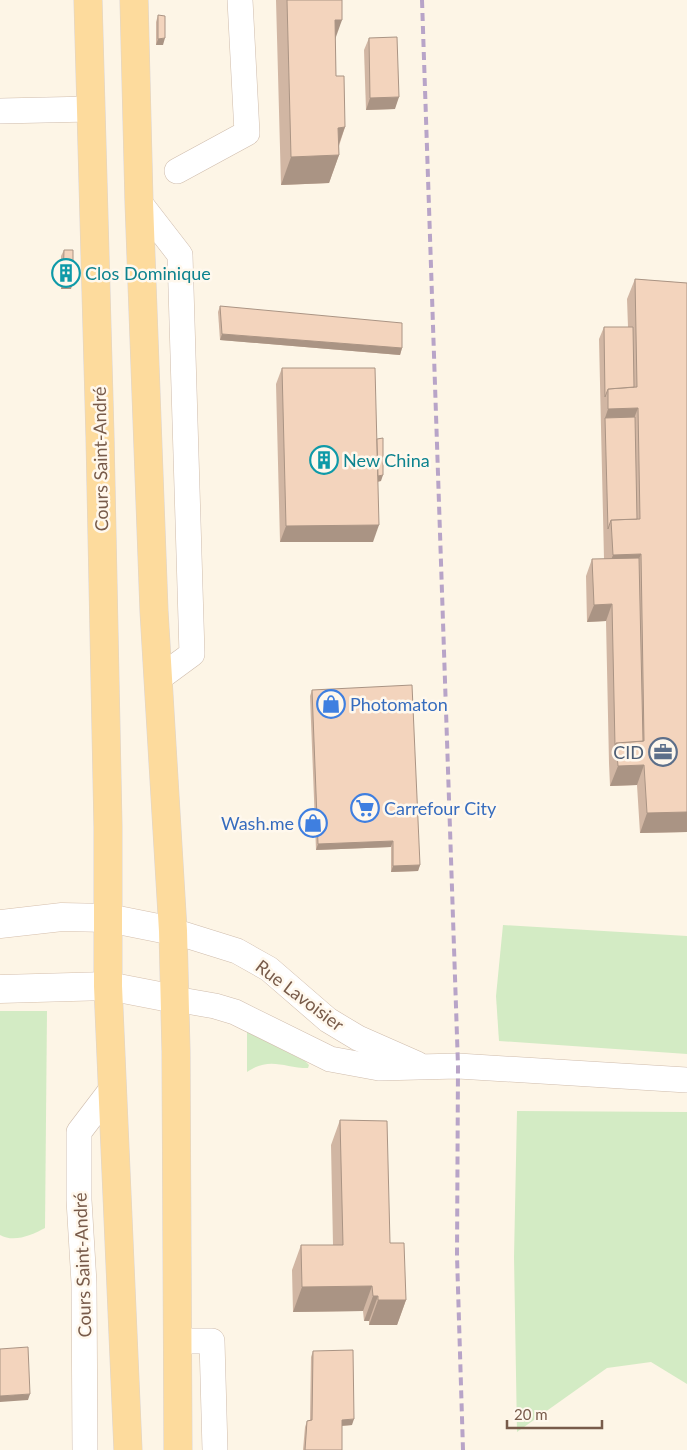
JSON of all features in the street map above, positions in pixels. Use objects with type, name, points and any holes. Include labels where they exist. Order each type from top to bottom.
[{"type":"main road","name":"Cours Saint-André","points":[[88,0],[108,827],[108,986],[128,1450]]},
{"type":"main road","points":[[134,0],[139,202],[158,679],[173,931],[178,1450]]},
{"type":"main road","points":[[0,924],[62,917],[108,918],[173,931]]},
{"type":"main road","points":[[0,989],[108,986],[175,999]]},
{"type":"street","points":[[177,171],[246,133],[240,0]]},
{"type":"street","points":[[0,112],[91,109]]},
{"type":"street","points":[[139,202],[180,254],[192,654],[158,679]]},
{"type":"street","name":"Rue Lavoisier","points":[[173,931],[237,951],[269,969],[328,1020],[358,1038],[424,1067]]},
{"type":"street","name":"Rue Lavoisier","points":[[175,999],[215,1006],[235,1012],[330,1059],[379,1068],[458,1066],[687,1080]]},
{"type":"street","name":"Cours Saint-André","points":[[85,1450],[84,1283],[79,1200],[79,1132],[111,1090]]},
{"type":"street","points":[[177,1341],[212,1341],[215,1450]]},
{"type":"green space","points":[[503,925],[687,936],[687,1054],[499,1041],[496,996]]},
{"type":"green space","points":[[0,1011],[47,1011],[45,1228],[17,1238],[0,1235]]},
{"type":"green space","points":[[247,1032],[305,1061],[309,1065],[308,1068],[270,1064],[255,1067],[247,1072]]},
{"type":"green space","points":[[517,1111],[687,1112],[687,1384],[651,1362],[607,1368],[517,1432],[514,1257]]},
{"type":"building","points":[[287,0],[342,0],[342,20],[335,20],[336,76],[344,76],[345,127],[338,128],[339,155],[291,157]]},
{"type":"building","points":[[158,15],[165,16],[165,38],[158,39]]},
{"type":"building","points":[[397,37],[399,97],[370,98],[369,38]]},
{"type":"building","name":"Clos Dominique","points":[[64,250],[73,250],[73,283],[63,283]]},
{"type":"building","points":[[635,279],[687,283],[687,812],[647,813],[644,765],[618,766],[616,743],[644,741],[641,554],[613,555],[611,520],[640,519],[638,408],[608,409],[608,389],[637,387]]},
{"type":"building","points":[[220,306],[402,323],[402,348],[222,334]]},
{"type":"building","points":[[604,327],[633,327],[634,387],[608,389],[605,397]]},
{"type":"building","name":"New China","points":[[282,368],[375,368],[379,525],[286,526]]},
{"type":"building","points":[[635,417],[637,519],[611,520],[608,529],[605,418]]},
{"type":"building","points":[[383,438],[383,475],[378,476],[377,439]]},
{"type":"building","points":[[639,558],[643,741],[616,743],[615,746],[612,604],[594,605],[592,559]]},
{"type":"building","name":"Carrefour City","points":[[412,685],[420,865],[393,866],[393,841],[318,844],[312,690]]},
{"type":"building","points":[[340,1120],[387,1121],[390,1243],[404,1243],[406,1300],[378,1300],[378,1296],[373,1296],[372,1286],[302,1287],[301,1245],[343,1245]]},
{"type":"building","points":[[28,1347],[30,1394],[0,1396],[0,1349]]},
{"type":"building","points":[[353,1350],[354,1419],[342,1420],[342,1450],[305,1450],[307,1421],[312,1420],[313,1351]]},
{"type":"railway","points":[[422,0],[458,1066],[457,1256],[463,1450]]},
{"type":"place","name":"Clos Dominique","points":[[66,273]]},
{"type":"place","name":"New China","points":[[324,460]]},
{"type":"place","name":"Photomaton","points":[[331,704]]},
{"type":"place","name":"CID","points":[[663,752]]},
{"type":"place","name":"Carrefour City","points":[[365,808]]},
{"type":"place","name":"Wash.me","points":[[313,823]]}]
